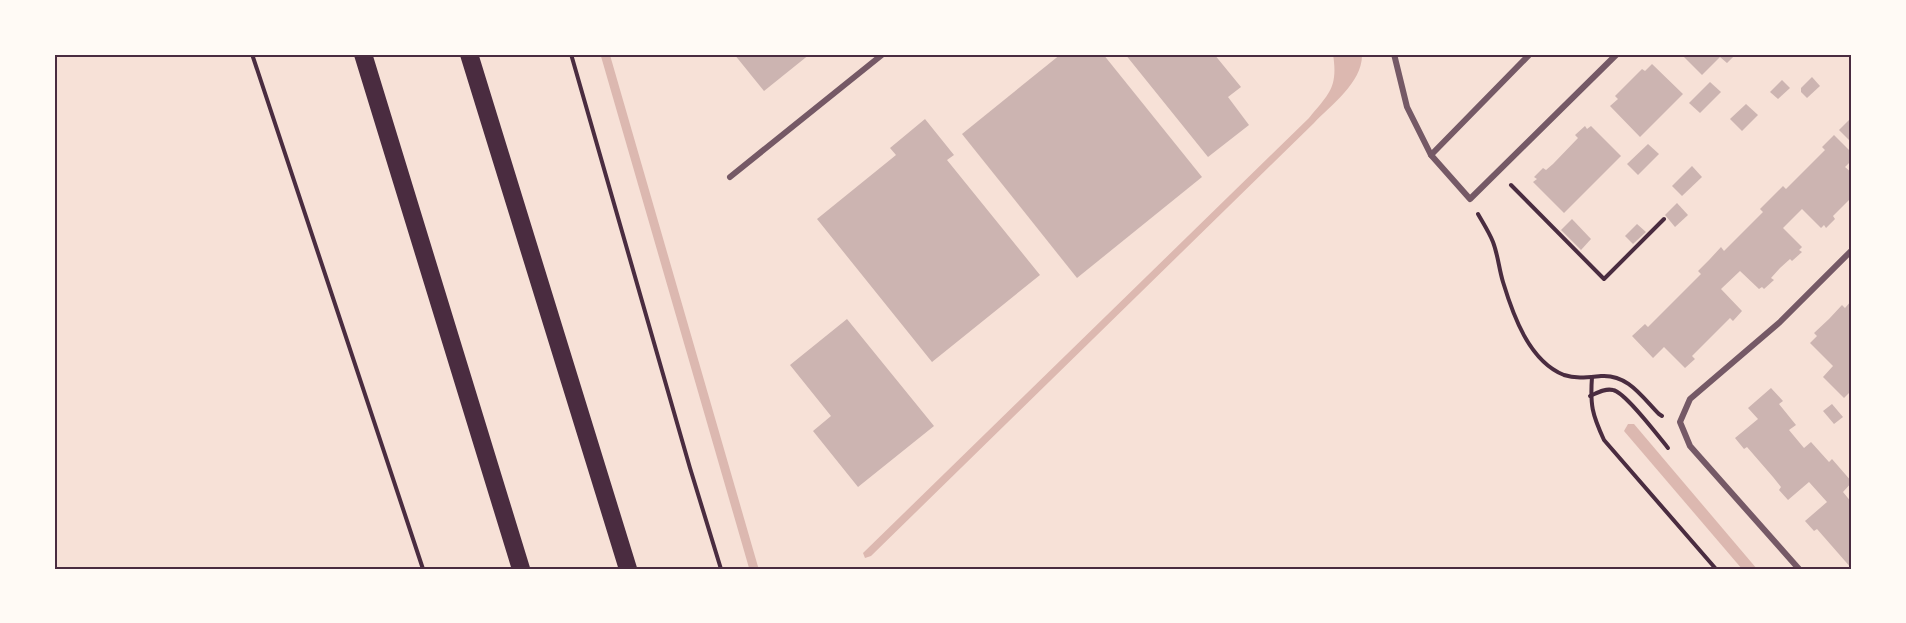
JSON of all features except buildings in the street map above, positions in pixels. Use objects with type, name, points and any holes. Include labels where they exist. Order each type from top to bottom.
[{"type":"highway","points":[[363,54],[521,569]]},
{"type":"highway","points":[[469,54],[628,569]]},
{"type":"street","points":[[730,177],[883,54]]},
{"type":"street","points":[[1394,54],[1407,107],[1431,155],[1470,199],[1617,54]]},
{"type":"street","points":[[1431,155],[1530,54]]},
{"type":"street","points":[[1799,569],[1690,446],[1680,422],[1690,399],[1780,322],[1852,250]]},
{"type":"path","points":[[252,54],[423,569]]},
{"type":"path","points":[[571,54],[721,569]]},
{"type":"path","points":[[1497,172],[1604,279],[1664,219]]},
{"type":"path","points":[[1470,199],[1493,242],[1503,282],[1527,341],[1547,364],[1564,375],[1580,378],[1607,375],[1621,379],[1632,386],[1659,414],[1680,422]]},
{"type":"path","points":[[1592,376],[1590,404],[1594,420],[1604,440],[1716,569]]},
{"type":"shaded area","points":[[1333,54],[1362,54],[1357,74],[1337,101],[871,556],[865,558],[863,553],[1309,118],[1331,89],[1334,74]]},
{"type":"shaded area","points":[[1628,424],[1634,424],[1757,569],[1742,569],[1624,431]]},
{"type":"waterway","points":[[605,54],[754,569]]}]
